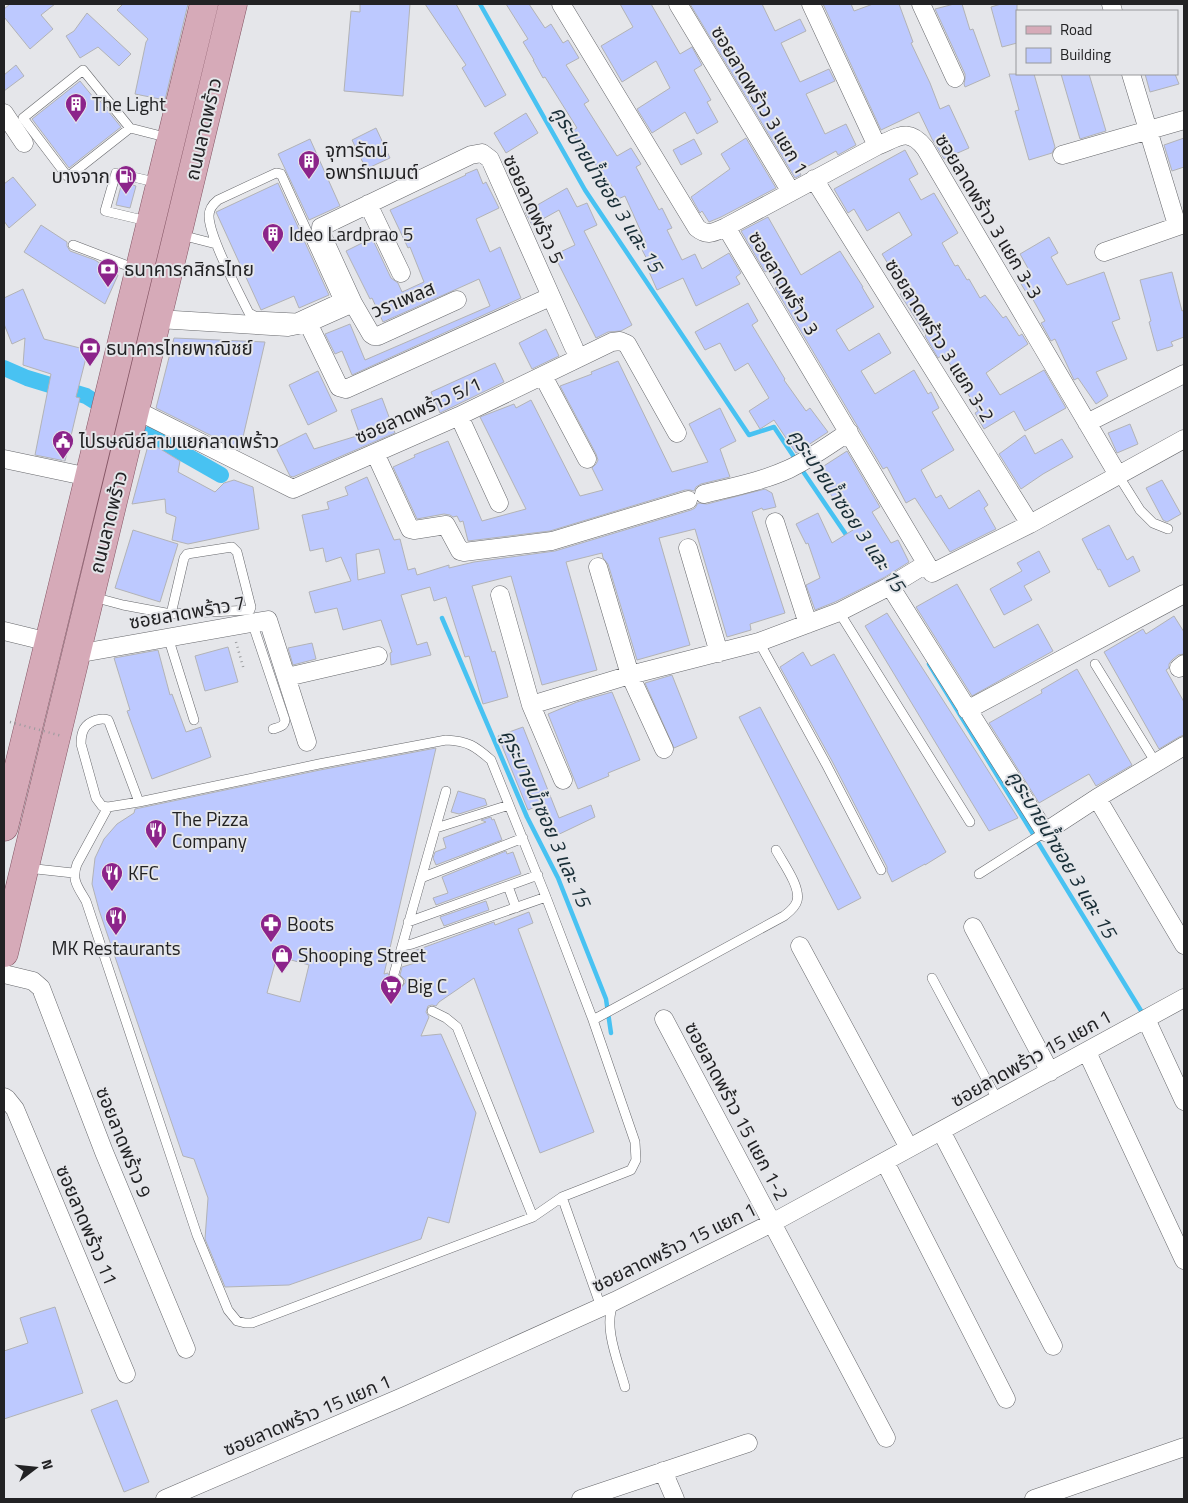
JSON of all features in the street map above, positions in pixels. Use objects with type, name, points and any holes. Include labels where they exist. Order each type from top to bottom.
[{"type":"main road","name":"ถนนลาดพร้าว","points":[[4,827],[138,269],[204,4]]},
{"type":"main road","name":"ถนนลาดพร้าว","points":[[4,953],[234,4]]},
{"type":"main road","points":[[138,269],[168,278]]},
{"type":"main road","points":[[118,352],[148,359]]},
{"type":"street","name":"ซอยลาดพร้าว 3","points":[[561,4],[697,228],[703,233],[710,234],[726,227],[929,568]]},
{"type":"street","name":"ซอยลาดพร้าว 3 แยก 1","points":[[678,4],[791,192]]},
{"type":"street","points":[[811,4],[877,146]]},
{"type":"street","points":[[920,4],[955,78]]},
{"type":"street","points":[[1104,252],[1181,225],[1131,75]]},
{"type":"street","points":[[4,113],[24,143]]},
{"type":"street","points":[[1062,155],[1184,120]]},
{"type":"street","name":"ซอยลาดพร้าว 3 แยก 3-3","points":[[726,227],[877,146],[909,134],[918,139],[1118,475]]},
{"type":"street","name":"ซอยลาดพร้าว 5","points":[[353,303],[321,232],[321,227],[471,155],[482,153],[490,159],[574,348]]},
{"type":"street","name":"ซอยลาดพร้าว 3 แยก 3-2","points":[[814,179],[1030,524]]},
{"type":"street","points":[[368,204],[401,273]]},
{"type":"street","points":[[308,323],[339,388],[346,389],[550,297]]},
{"type":"street","name":"วราเพลส","points":[[353,303],[371,334],[378,336],[457,300]]},
{"type":"street","points":[[158,319],[288,327],[308,323],[353,303]]},
{"type":"street","name":"ซอยลาดพร้าว 5/1","points":[[136,410],[293,489],[459,416],[612,342],[620,341],[627,344],[677,433]]},
{"type":"street","points":[[1087,423],[1184,374]]},
{"type":"street","points":[[543,376],[587,459]]},
{"type":"street","points":[[459,416],[499,503]]},
{"type":"street","points":[[374,453],[410,529],[446,525],[460,551],[464,552],[552,541],[762,479],[798,464],[849,432]]},
{"type":"street","points":[[531,705],[630,675],[759,642],[839,612],[887,591],[929,568],[1030,524],[1184,439]]},
{"type":"street","points":[[4,458],[89,477]]},
{"type":"street","points":[[775,522],[808,624]]},
{"type":"street","points":[[688,548],[719,653]]},
{"type":"street","points":[[598,567],[630,675],[664,749]]},
{"type":"street","points":[[887,591],[967,710],[1039,836],[1097,798],[1184,746]]},
{"type":"street","points":[[967,710],[1184,594]]},
{"type":"street","points":[[500,595],[531,705],[563,780]]},
{"type":"street","name":"ซอยลาดพร้าว 7","points":[[76,654],[252,622],[269,621],[307,742]]},
{"type":"street","points":[[4,631],[49,642]]},
{"type":"street","points":[[287,677],[378,656]]},
{"type":"street","points":[[1097,798],[1184,945]]},
{"type":"street","points":[[973,927],[1050,1072]]},
{"type":"street","points":[[800,946],[909,1148]]},
{"type":"street","name":"ซอยลาดพร้าว 9","points":[[4,974],[33,981],[42,988],[104,1152],[186,1350]]},
{"type":"street","name":"ซอยลาดพร้าว 15 แยก 1","points":[[165,1499],[400,1398],[608,1304],[772,1222],[885,1162],[1184,998]]},
{"type":"street","name":"ซอยลาดพร้าว 15 แยก 1-2","points":[[664,1019],[886,1438]]},
{"type":"street","points":[[1146,1019],[1184,1101]]},
{"type":"street","points":[[1087,1052],[1184,1260]]},
{"type":"street","name":"ซอยลาดพร้าว 11","points":[[4,1097],[15,1109],[126,1374]]},
{"type":"street","points":[[941,1132],[1053,1346]]},
{"type":"street","points":[[885,1162],[1006,1399]]},
{"type":"street","points":[[580,1499],[748,1443]]},
{"type":"street","points":[[1034,1499],[1184,1447]]},
{"type":"street","points":[[663,1471],[675,1499]]},
{"type":"lane","points":[[130,128],[67,176],[22,118],[83,70],[130,128],[171,138]]},
{"type":"lane","points":[[150,222],[105,211],[116,173],[160,183]]},
{"type":"lane","points":[[178,234],[216,244],[251,315],[296,318],[337,299],[278,173],[214,203],[209,215],[216,244]]},
{"type":"lane","points":[[74,245],[138,269]]},
{"type":"lane","points":[[1118,475],[1140,510],[1153,523],[1168,529]]},
{"type":"lane","points":[[90,596],[171,614],[250,610],[251,606],[237,552],[232,547],[187,554],[184,558],[171,614]]},
{"type":"lane","points":[[839,612],[970,822]]},
{"type":"lane","points":[[252,622],[285,720],[282,727],[273,729]]},
{"type":"lane","points":[[168,637],[194,720]]},
{"type":"lane","points":[[759,642],[826,764],[881,870]]},
{"type":"lane","points":[[1095,664],[1156,763]]},
{"type":"lane","points":[[108,807],[73,874],[86,901],[197,1235],[228,1310],[237,1321],[252,1323],[533,1217],[562,1197],[631,1170],[636,1160],[636,1142],[598,1018],[546,897],[491,760],[474,745],[460,740],[446,740],[319,764],[139,802],[108,807],[102,806],[96,798],[81,744],[81,735],[86,725],[90,722],[104,718],[110,722],[139,802]]},
{"type":"lane","points":[[399,982],[394,977],[394,974],[446,791]]},
{"type":"lane","points":[[436,828],[509,805]]},
{"type":"lane","points":[[979,874],[1039,836]]},
{"type":"lane","points":[[420,878],[523,838]]},
{"type":"lane","points":[[598,1018],[784,916],[793,908],[797,901],[798,893],[776,850]]},
{"type":"lane","points":[[25,868],[73,874]]},
{"type":"lane","points":[[408,922],[538,875]]},
{"type":"lane","points":[[508,886],[516,908]]},
{"type":"lane","points":[[402,946],[546,897]]},
{"type":"lane","points":[[932,978],[998,1101]]},
{"type":"lane","points":[[432,1011],[446,1018],[457,1027],[533,1217]]},
{"type":"lane","points":[[562,1197],[608,1304],[612,1308],[610,1317],[611,1335],[625,1387]]},
{"type":"path","points":[[231,626],[244,670]]},
{"type":"path","points":[[10,722],[62,736]]},
{"type":"building","points":[[10,4],[55,4],[41,15],[53,29],[30,49],[4,17],[4,9]]},
{"type":"building","points":[[123,4],[188,4],[165,100],[135,94],[148,39],[117,10]]},
{"type":"building","points":[[360,4],[410,4],[403,96],[344,91],[351,11],[360,12]]},
{"type":"building","points":[[425,4],[456,4],[506,95],[485,107],[462,68],[466,65]]},
{"type":"building","points":[[506,4],[529,4],[545,28],[551,24],[563,43],[568,40],[579,58],[566,65],[589,101],[584,104],[617,156],[631,148],[641,164],[636,167],[659,210],[662,208],[672,228],[667,230],[682,260],[695,254],[702,269],[729,253],[741,273],[736,277],[740,284],[696,306],[683,278],[657,290],[647,267],[650,265],[640,246],[646,243],[625,196],[618,199],[610,183],[607,184],[591,157],[588,159],[571,132],[577,128],[545,77],[543,78],[523,42],[528,39]]},
{"type":"building","points":[[620,4],[651,4],[680,54],[692,47],[702,65],[694,70],[711,100],[707,102],[718,122],[697,134],[685,112],[652,133],[637,109],[670,88],[656,61],[622,82],[601,46],[633,27]]},
{"type":"building","points":[[690,4],[762,4],[775,31],[800,19],[806,31],[781,43],[800,82],[829,69],[835,81],[806,94],[825,134],[846,124],[856,145],[838,155],[836,151],[799,171],[801,175],[795,178]]},
{"type":"building","points":[[823,4],[851,4],[854,11],[873,4],[899,4],[913,42],[911,43],[940,109],[949,105],[969,148],[944,159],[919,112],[881,130]]},
{"type":"building","points":[[962,4],[970,30],[973,29],[990,76],[965,87],[965,74],[935,9]]},
{"type":"building","points":[[1001,4],[1017,4],[1016,43],[1002,47],[991,7]]},
{"type":"building","points":[[87,13],[131,54],[119,66],[98,47],[80,58],[66,36],[74,31]]},
{"type":"building","points":[[16,65],[24,76],[4,91],[4,75]]},
{"type":"building","points":[[1009,74],[1034,75],[1055,147],[1052,153],[1029,160],[1015,111],[1019,110]]},
{"type":"building","points":[[1061,75],[1089,75],[1106,131],[1080,139]]},
{"type":"building","points":[[1145,75],[1175,75],[1179,84],[1150,92]]},
{"type":"building","name":"The Light","points":[[80,81],[98,103],[100,101],[121,127],[69,168],[32,119]]},
{"type":"building","points":[[526,113],[538,133],[506,153],[494,133]]},
{"type":"building","points":[[376,128],[390,158],[366,169],[352,140]]},
{"type":"building","points":[[746,138],[776,188],[709,222],[702,211],[700,213],[691,197],[730,169],[721,154]]},
{"type":"building","points":[[1184,138],[1184,167],[1172,171],[1164,145]]},
{"type":"building","name":"จุฑารัตน์ อพาร์ทเมนต์","points":[[310,139],[340,206],[309,220],[278,154]]},
{"type":"building","points":[[694,139],[702,154],[681,165],[673,150]]},
{"type":"building","points":[[905,150],[918,174],[909,179],[921,200],[934,193],[958,233],[942,243],[955,266],[958,265],[967,280],[969,279],[980,298],[985,295],[1003,318],[1006,316],[1019,336],[1022,334],[1028,344],[986,373],[1000,395],[1044,370],[1066,408],[1025,431],[1014,411],[984,429],[975,413],[978,411],[944,354],[938,358],[900,294],[905,292],[882,254],[912,235],[899,212],[867,231],[854,209],[848,213],[834,189]]},
{"type":"building","points":[[477,169],[483,184],[486,182],[499,208],[476,219],[490,252],[500,247],[521,298],[352,375],[342,351],[335,354],[325,334],[350,324],[365,360],[490,306],[479,279],[383,322],[346,251],[372,238],[391,278],[398,283],[402,292],[424,282],[410,247],[408,248],[390,210]]},
{"type":"building","points":[[13,177],[36,205],[9,228],[4,221],[4,184]]},
{"type":"building","name":"บางจาก","points":[[122,182],[136,186],[130,208],[116,205]]},
{"type":"building","name":"Ideo Lardprao 5","points":[[278,183],[329,295],[299,308],[294,296],[261,310],[216,212]]},
{"type":"building","points":[[567,188],[577,207],[587,203],[597,225],[584,231],[632,325],[621,331],[608,332],[596,338],[554,255],[575,245],[559,210],[532,225],[525,212]]},
{"type":"building","points":[[768,217],[801,275],[840,251],[874,307],[836,330],[849,351],[879,333],[891,353],[861,371],[875,394],[914,370],[928,394],[931,392],[939,408],[932,412],[954,450],[921,470],[936,498],[941,495],[949,509],[979,490],[988,505],[984,508],[996,529],[950,552],[915,498],[906,503],[887,467],[883,469],[775,288],[780,286],[772,269],[765,272],[741,231]]},
{"type":"building","points":[[41,225],[67,242],[70,251],[95,260],[118,275],[105,304],[24,252]]},
{"type":"building","points":[[1049,237],[1058,253],[1051,257],[1067,285],[1104,272],[1120,319],[1112,322],[1127,359],[1096,372],[1108,396],[1096,404],[1078,378],[1074,380],[1055,339],[1051,341],[1041,323],[1045,321],[1031,296],[1029,297],[1018,279],[1030,272],[1020,254]]},
{"type":"building","points":[[1172,272],[1182,311],[1184,310],[1184,337],[1171,342],[1173,346],[1157,351],[1140,280]]},
{"type":"building","points":[[23,289],[44,339],[88,350],[76,397],[80,398],[65,461],[35,455],[51,374],[23,365],[25,338],[12,344],[4,324],[4,298]]},
{"type":"building","points":[[748,303],[758,321],[752,325],[784,380],[806,411],[810,408],[828,432],[796,453],[774,420],[760,429],[749,411],[769,398],[748,363],[735,371],[720,343],[705,350],[695,332]]},
{"type":"building","points":[[546,329],[559,356],[532,369],[519,343]]},
{"type":"building","points":[[174,338],[265,342],[240,450],[156,408]]},
{"type":"building","points":[[618,361],[672,472],[708,462],[689,424],[720,408],[736,441],[720,449],[730,477],[701,484],[694,491],[685,490],[550,531],[468,541],[463,521],[460,522],[457,516],[453,517],[444,514],[417,519],[393,467],[415,457],[414,455],[448,441],[482,521],[526,509],[480,417],[514,404],[516,408],[531,400],[580,496],[603,490],[592,468],[598,460],[596,454],[560,386],[592,374],[591,372]]},
{"type":"building","points":[[495,363],[504,382],[440,413],[431,392]]},
{"type":"building","points":[[318,371],[337,411],[308,425],[289,385]]},
{"type":"building","points":[[382,398],[395,433],[293,477],[290,476],[276,448],[306,433],[314,449],[360,435],[351,410]]},
{"type":"building","points":[[1130,424],[1138,444],[1117,453],[1108,433]]},
{"type":"building","points":[[1025,435],[1035,454],[1062,439],[1073,457],[1021,489],[999,454]]},
{"type":"building","points":[[149,442],[180,461],[178,472],[215,492],[224,483],[234,480],[253,487],[259,529],[188,544],[172,540],[176,517],[166,513],[165,499],[132,504]]},
{"type":"building","points":[[847,451],[880,507],[872,512],[891,543],[898,540],[909,562],[885,577],[815,610],[806,585],[820,578],[808,543],[806,544],[796,524],[818,513],[832,543],[853,530],[816,471]]},
{"type":"building","points":[[367,477],[394,540],[400,539],[408,570],[415,568],[417,575],[449,565],[449,568],[474,562],[555,551],[691,510],[698,503],[707,504],[765,489],[772,493],[776,507],[763,510],[762,508],[752,512],[785,613],[750,624],[751,630],[727,637],[695,529],[659,538],[690,645],[637,660],[608,564],[603,558],[602,553],[566,562],[597,670],[542,685],[511,576],[472,586],[492,652],[495,651],[508,697],[483,704],[469,656],[465,657],[446,597],[434,601],[430,587],[401,595],[417,645],[427,642],[431,655],[391,665],[390,653],[392,652],[381,620],[343,630],[337,608],[315,613],[309,592],[351,581],[341,557],[326,562],[323,548],[310,551],[302,515],[329,509],[327,502],[348,495],[345,487]],"holes":[[[379,549],[385,573],[358,580],[356,554]]]},
{"type":"building","points":[[1162,480],[1181,514],[1167,522],[1163,520],[1146,488]]},
{"type":"building","points":[[1109,525],[1127,560],[1133,556],[1140,571],[1109,587],[1082,539]]},
{"type":"building","points":[[133,530],[178,544],[160,602],[115,588]]},
{"type":"building","points":[[1039,551],[1050,572],[1024,586],[1032,600],[1004,615],[990,589],[1022,571],[1017,563]]},
{"type":"building","points":[[957,584],[994,648],[1038,624],[1053,651],[972,696],[916,607]]},
{"type":"building","points":[[887,613],[1018,818],[989,831],[865,626]]},
{"type":"building","points":[[1174,616],[1184,632],[1184,654],[1178,655],[1172,660],[1169,668],[1166,670],[1184,702],[1184,735],[1159,749],[1104,652],[1143,629],[1146,634]]},
{"type":"building","points":[[312,643],[316,659],[293,665],[288,648]]},
{"type":"building","points":[[228,647],[238,682],[205,691],[195,656]]},
{"type":"building","points":[[158,650],[170,695],[172,694],[186,732],[201,727],[211,757],[152,779],[127,711],[130,710],[114,658]]},
{"type":"building","points":[[803,652],[811,666],[834,654],[946,852],[892,882],[887,867],[832,761],[780,667]]},
{"type":"building","points":[[1077,669],[1132,765],[1096,786],[1089,774],[1039,803],[989,723],[1042,693],[1041,690]]},
{"type":"building","points":[[672,675],[697,738],[674,748],[645,683]]},
{"type":"building","points":[[612,692],[640,760],[608,773],[609,776],[578,789],[548,714],[577,702]]},
{"type":"building","points":[[760,707],[861,898],[838,910],[739,717]]},
{"type":"building","points":[[523,727],[559,818],[591,805],[595,817],[549,839],[537,806],[528,810],[498,736]]},
{"type":"building","points":[[436,748],[384,974],[388,973],[390,981],[397,988],[401,988],[405,983],[405,980],[400,975],[402,967],[415,963],[411,952],[494,922],[495,925],[529,912],[533,923],[518,929],[594,1132],[540,1153],[474,978],[436,1006],[428,1006],[426,1012],[429,1017],[421,1036],[441,1034],[476,1113],[449,1223],[428,1217],[421,1239],[289,1285],[225,1287],[205,1239],[208,1198],[194,1159],[183,1156],[99,910],[92,884],[95,858],[104,839],[117,824],[134,813],[135,809]],"holes":[[[277,956],[309,965],[300,1002],[267,993]]]},
{"type":"building","points":[[458,791],[485,799],[487,805],[459,814],[451,812]]},
{"type":"building","points":[[491,817],[492,820],[494,819],[502,840],[436,865],[433,858],[435,852],[446,848],[443,838],[486,822],[481,820]]},
{"type":"building","points":[[506,851],[507,854],[513,852],[521,874],[436,905],[433,898],[448,893],[442,877]]},
{"type":"building","points":[[486,901],[489,910],[444,926],[440,917]]},
{"type":"building","points":[[55,1307],[83,1393],[4,1419],[4,1351],[28,1343],[20,1318]]},
{"type":"building","points":[[117,1400],[149,1482],[124,1492],[91,1410]]},
{"type":"waterway","name":"คูระบายน้ำซอย 3 และ 15","points":[[480,4],[585,190],[749,435],[774,427],[796,460]]},
{"type":"waterway","points":[[4,368],[27,378],[86,396],[94,401]]},
{"type":"waterway","points":[[149,434],[221,475]]},
{"type":"waterway","name":"คูระบายน้ำซอย 3 และ 15","points":[[800,467],[849,539]]},
{"type":"waterway","name":"คูระบายน้ำซอย 3 และ 15","points":[[442,618],[527,817],[558,878],[606,999],[611,1033]]},
{"type":"waterway","name":"คูระบายน้ำซอย 3 และ 15","points":[[929,664],[1143,1014]]},
{"type":"place","name":"The Light","points":[[76,123]]},
{"type":"place","name":"จุฑารัตน์ อพาร์ทเมนต์","points":[[309,180]]},
{"type":"place","name":"บางจาก","points":[[126,195]]},
{"type":"place","name":"Ideo Lardprao 5","points":[[273,253]]},
{"type":"place","name":"ธนาคารกสิกรไทย","points":[[108,288]]},
{"type":"place","name":"ธนาคารไทยพาณิชย์","points":[[90,367]]},
{"type":"place","name":"ไปรษณีย์สามแยกลาดพร้าว","points":[[63,460]]},
{"type":"place","name":"The Pizza Company","points":[[156,849]]},
{"type":"place","name":"KFC","points":[[112,892]]},
{"type":"place","name":"MK Restaurants","points":[[116,936]]},
{"type":"place","name":"Boots","points":[[271,943]]},
{"type":"place","name":"Shooping Street","points":[[282,974]]},
{"type":"place","name":"Big C","points":[[391,1005]]}]
